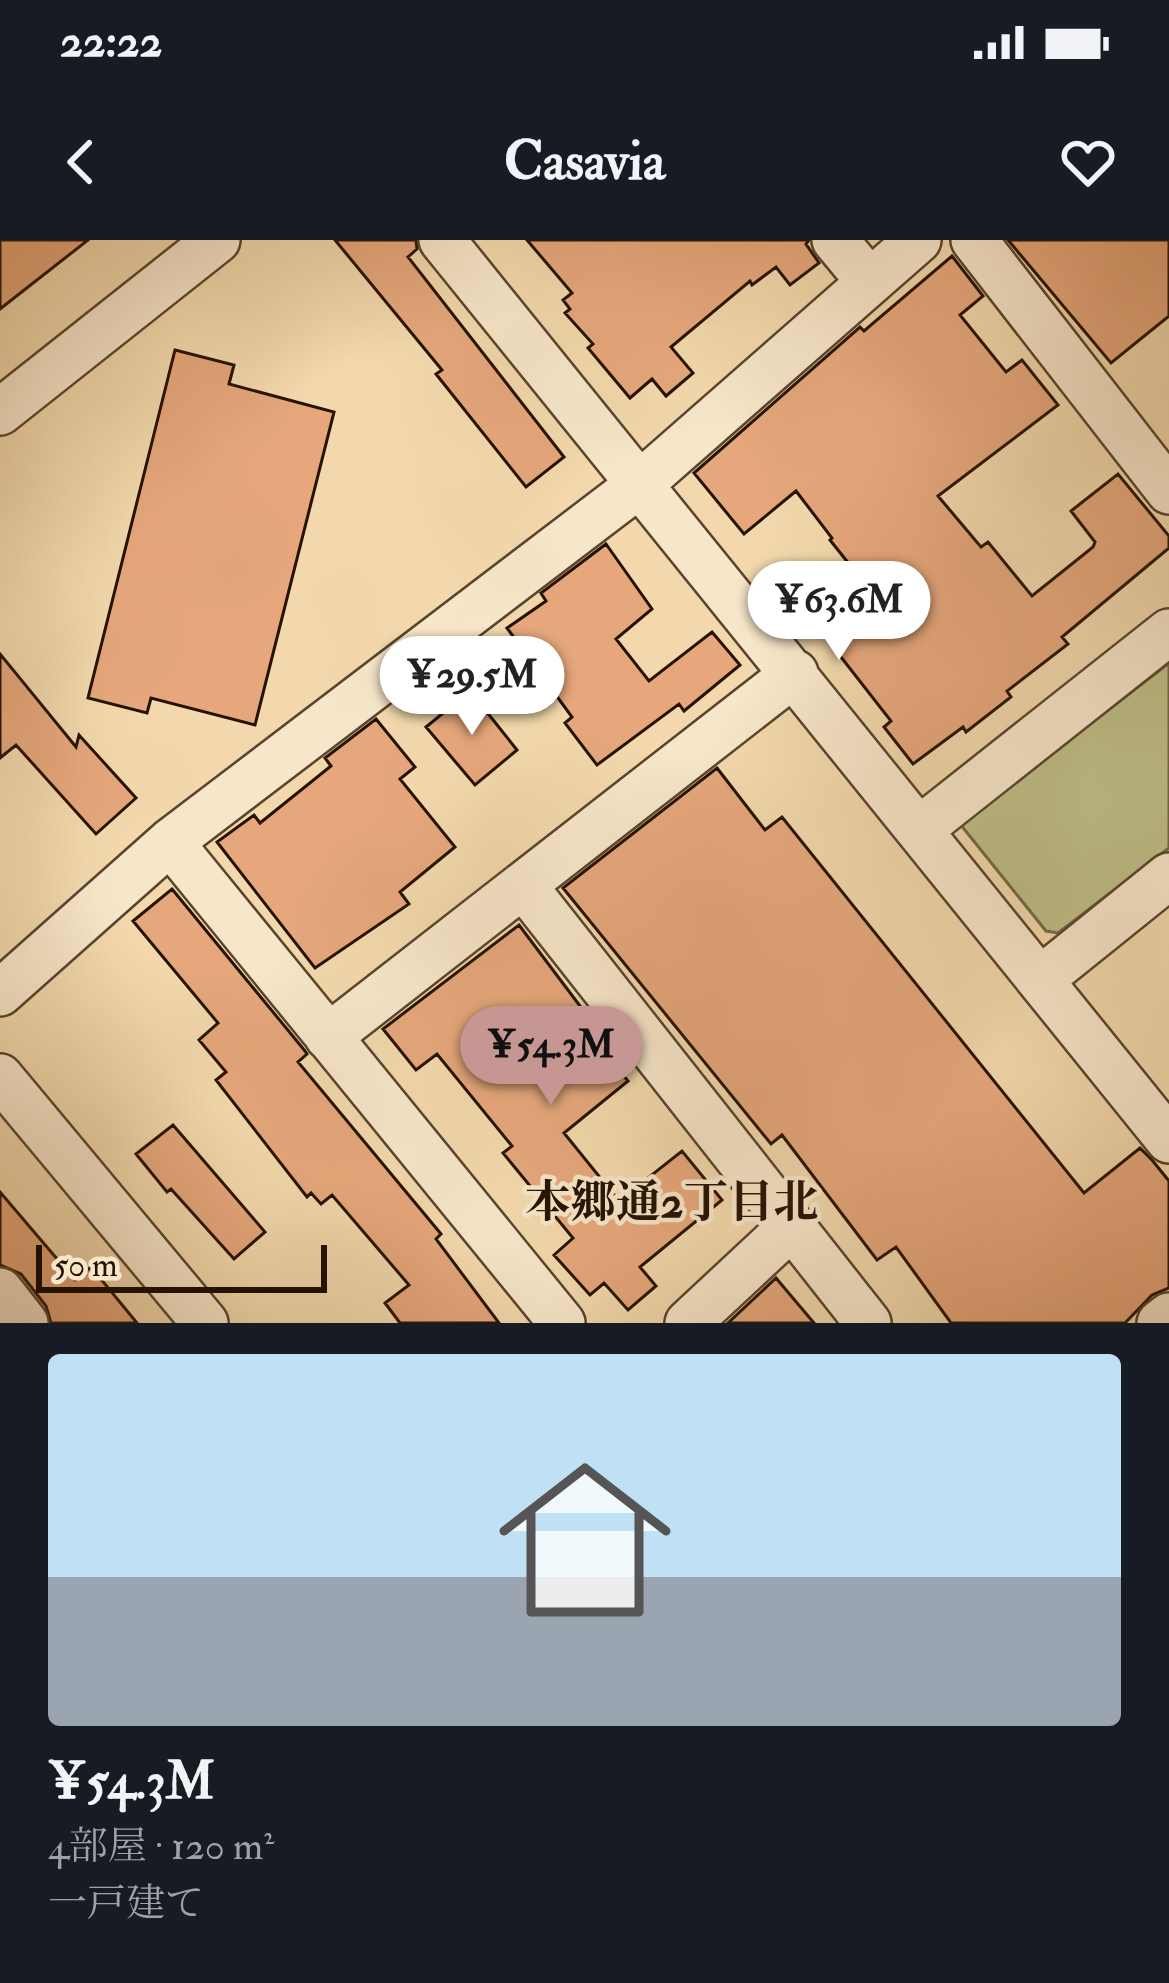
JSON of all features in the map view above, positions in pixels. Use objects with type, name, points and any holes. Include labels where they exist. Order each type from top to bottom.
[{"type":"street","points":[[0,412],[218,240]]},
{"type":"street","points":[[442,240],[1169,1140]]},
{"type":"street","points":[[835,240],[868,280]]},
{"type":"street","points":[[0,993],[170,842],[640,484],[918,240]]},
{"type":"street","points":[[974,240],[1169,491]]},
{"type":"street","points":[[920,829],[1169,632]]},
{"type":"street","points":[[328,1037],[795,673]]},
{"type":"street","points":[[170,842],[562,1323]]},
{"type":"street","points":[[1041,979],[1169,876]]},
{"type":"street","points":[[523,885],[868,1323]]},
{"type":"street","points":[[0,1077],[205,1323]]},
{"type":"street","points":[[688,1323],[792,1226]]},
{"type":"street","points":[[0,1291],[26,1323]]},
{"type":"street","points":[[1160,1323],[1169,1316]]},
{"type":"green space","points":[[1169,663],[1169,848],[1058,933],[1046,931],[960,824]]},
{"type":"building","points":[[0,240],[88,240],[0,309]]},
{"type":"building","points":[[335,240],[416,240],[417,249],[408,257],[564,457],[526,487],[436,374],[442,370]]},
{"type":"building","points":[[527,240],[809,240],[806,244],[819,263],[790,285],[776,267],[752,285],[750,281],[671,347],[693,373],[666,396],[652,379],[630,398],[565,313],[570,309],[563,300],[572,293]]},
{"type":"building","points":[[1008,240],[1169,240],[1169,316],[1111,363]]},
{"type":"building","points":[[952,256],[983,296],[960,315],[1006,372],[1022,360],[1058,405],[938,496],[981,547],[988,542],[1032,596],[1093,547],[1095,542],[1071,511],[1118,474],[1169,536],[1169,548],[1062,637],[1068,644],[1007,691],[1011,697],[913,764],[884,727],[891,721],[830,643],[881,604],[832,538],[796,491],[744,534],[694,473],[860,327],[864,331]]},
{"type":"building","points":[[175,350],[234,365],[229,384],[334,412],[255,725],[151,698],[147,713],[88,698]]},
{"type":"building","points":[[606,544],[652,609],[616,639],[649,681],[712,632],[740,665],[684,711],[679,704],[597,765],[565,723],[572,717],[507,628],[546,601],[541,593]]},
{"type":"building","points":[[0,654],[76,747],[79,735],[136,798],[96,834],[16,745],[0,758]]},
{"type":"building","points":[[470,691],[517,750],[475,785],[426,727]]},
{"type":"building","points":[[376,719],[415,767],[400,779],[455,847],[400,892],[409,904],[315,968],[217,842],[254,815],[260,823],[331,766],[325,758]]},
{"type":"building","points":[[717,768],[765,830],[782,817],[1084,1193],[1140,1148],[1152,1160],[1169,1181],[1169,1288],[1152,1295],[1125,1323],[951,1323],[896,1247],[877,1260],[782,1135],[771,1144],[563,888]]},
{"type":"building","points":[[172,889],[305,1051],[298,1062],[441,1234],[436,1239],[499,1323],[400,1323],[385,1303],[409,1285],[332,1195],[321,1204],[311,1193],[307,1197],[216,1080],[226,1072],[199,1040],[218,1023],[133,921]]},
{"type":"building","points":[[519,925],[580,1006],[572,1012],[628,1081],[564,1133],[619,1201],[682,1151],[722,1200],[640,1267],[656,1286],[628,1310],[604,1283],[590,1295],[554,1255],[573,1238],[503,1153],[512,1146],[437,1054],[416,1070],[383,1029]]},
{"type":"building","points":[[173,1125],[265,1232],[234,1259],[136,1154]]},
{"type":"building","points":[[0,1192],[75,1280],[91,1267],[137,1323],[51,1323],[46,1306],[21,1274],[0,1265]]},
{"type":"building","points":[[776,1278],[814,1323],[728,1323]]},
{"type":"district","name":"本郷通2丁目北","points":[[672,1203]]}]
